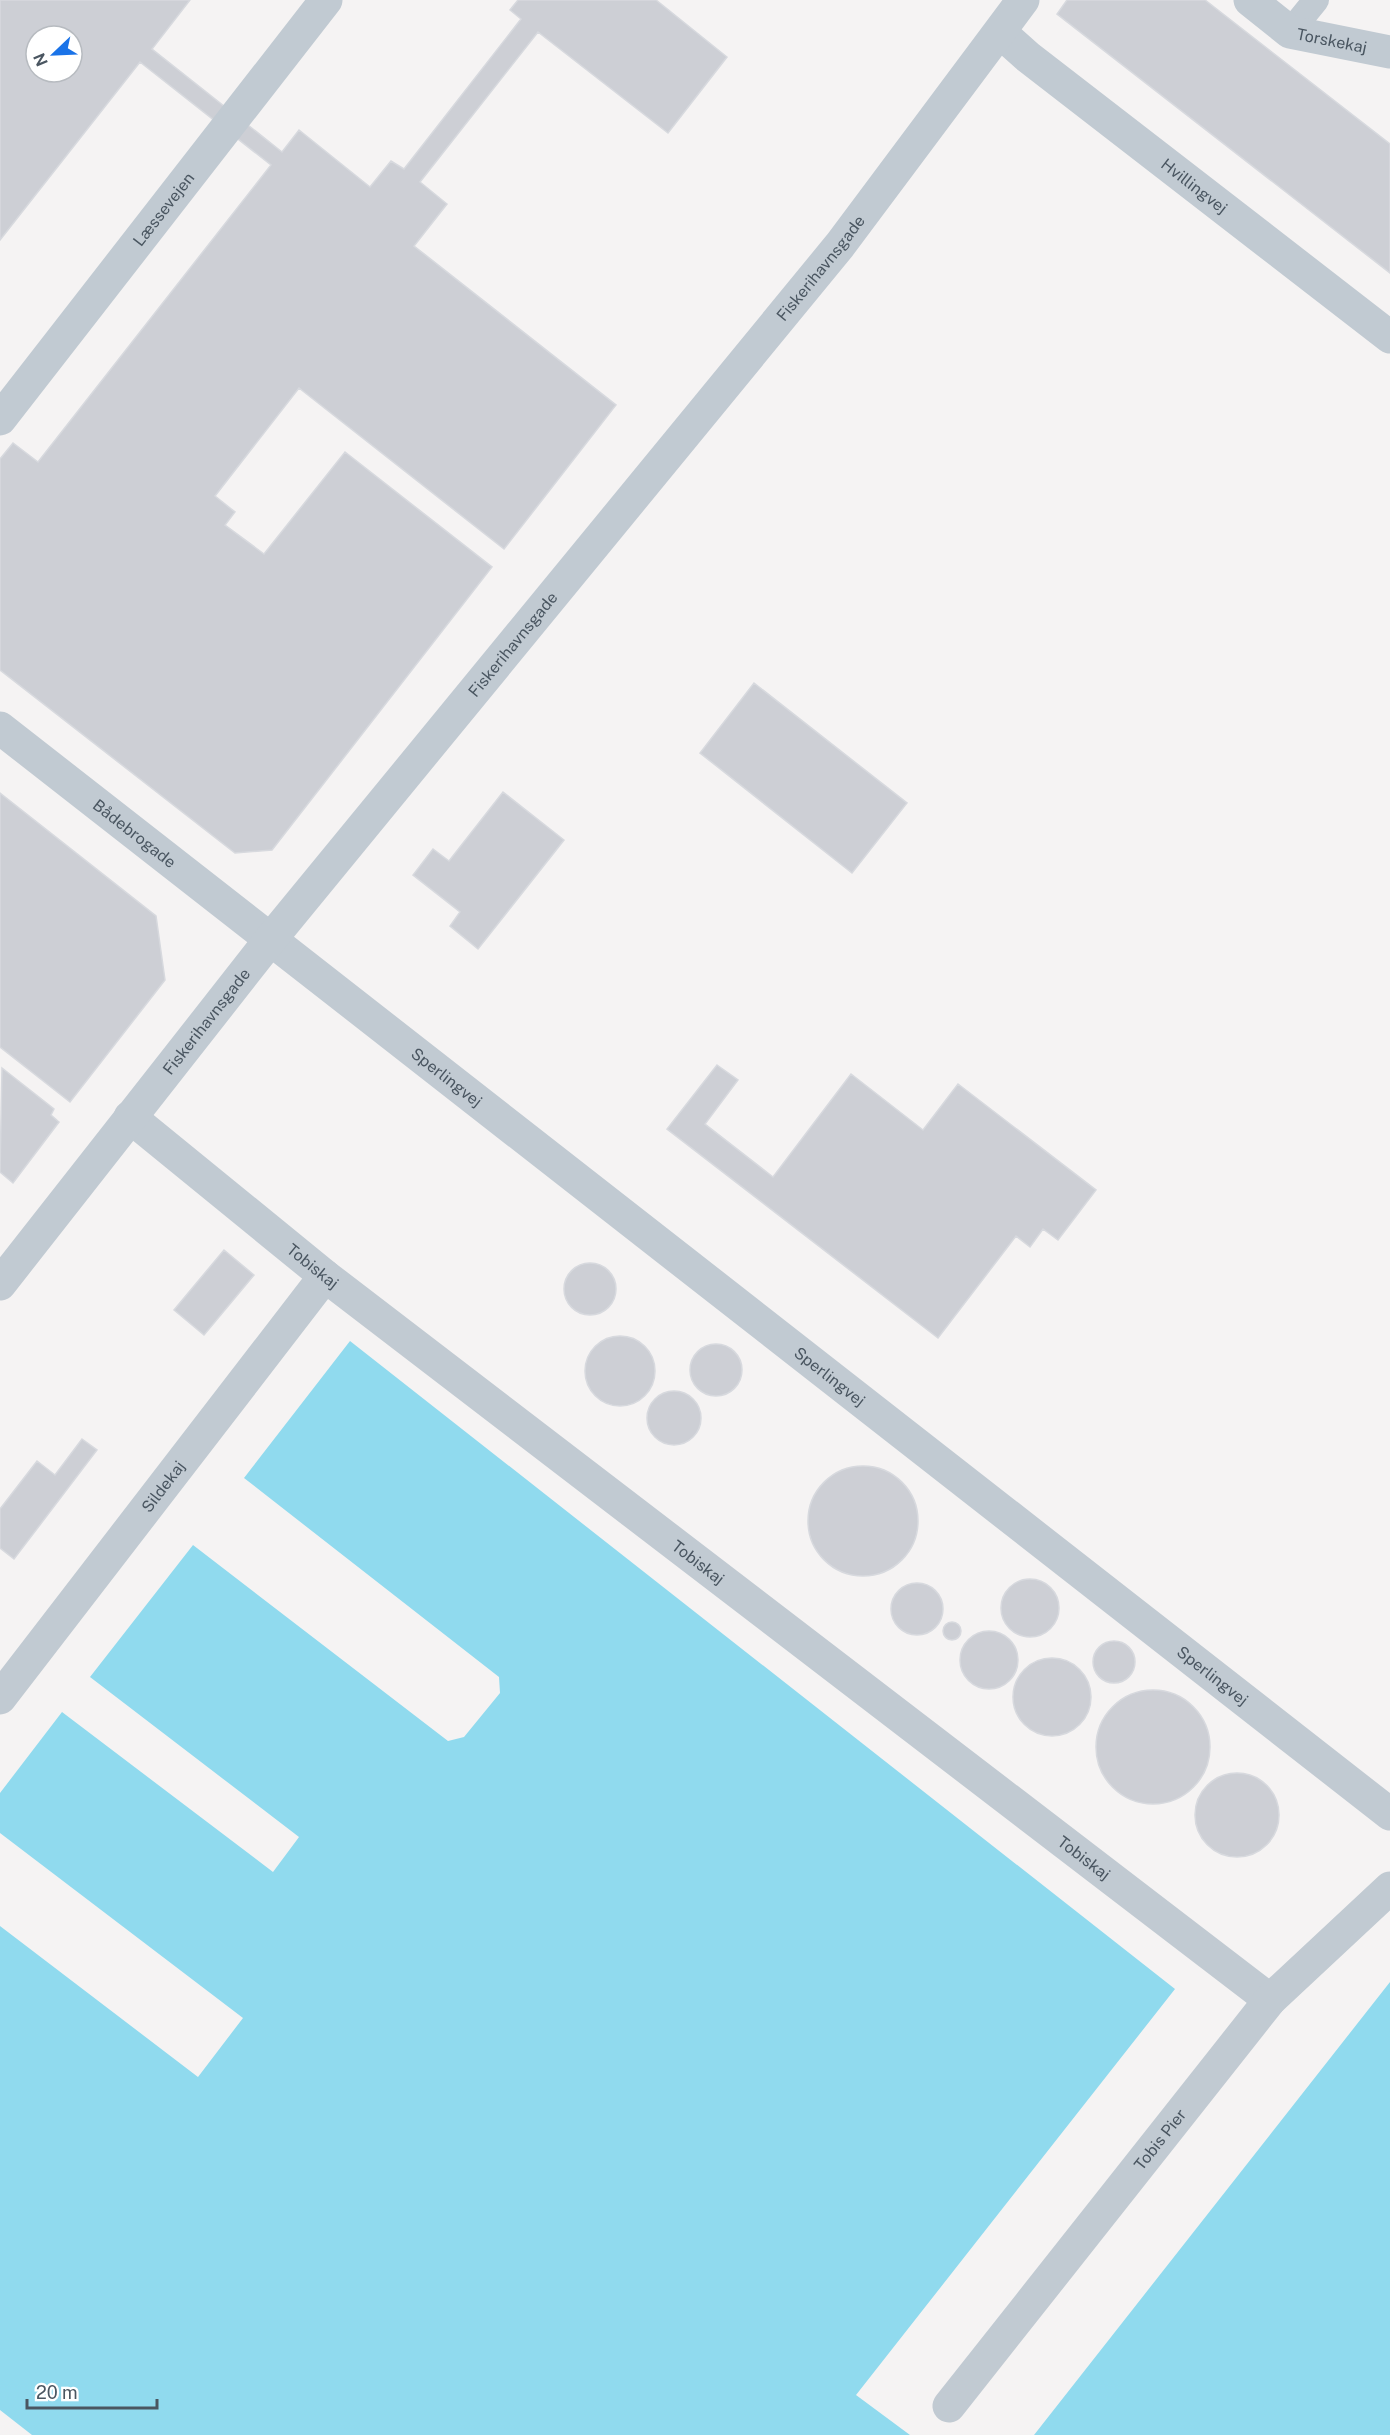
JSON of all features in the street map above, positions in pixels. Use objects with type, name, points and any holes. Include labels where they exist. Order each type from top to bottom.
[{"type":"street","name":"Læssevejen","points":[[0,418],[326,0]]},
{"type":"street","name":"Fiskerihavnsgade","points":[[0,1284],[270,940],[840,245],[1023,0]]},
{"type":"street","name":"Torskekaj","points":[[1250,0],[1290,32],[1390,52]]},
{"type":"street","name":"Hvillingvej","points":[[1000,32],[1028,57],[1390,337]]},
{"type":"street","name":"Bådebrogade","points":[[0,728],[270,940]]},
{"type":"street","name":"Sperlingvej","points":[[270,940],[1390,1814]]},
{"type":"street","name":"Tobiskaj","points":[[130,1117],[326,1276],[1270,2000]]},
{"type":"street","name":"Sildekaj","points":[[0,1698],[326,1276]]},
{"type":"street","name":"Tobis Pier","points":[[949,2406],[1270,2000],[1390,1888]]},
{"type":"lane","points":[[1290,32],[1316,0]]},
{"type":"water","points":[[350,1341],[1175,1989],[856,2395],[910,2435],[32,2435],[0,2410],[0,1926],[198,2077],[243,2018],[0,1833],[0,1793],[62,1712],[273,1872],[299,1837],[90,1677],[193,1545],[448,1741],[464,1737],[500,1693],[499,1677],[244,1478]]},
{"type":"water","points":[[1390,1982],[1390,2435],[1034,2435]]},
{"type":"building","points":[[0,0],[190,0],[152,49],[282,152],[299,130],[370,187],[391,161],[404,169],[521,19],[510,10],[518,0],[656,0],[727,57],[668,133],[538,32],[420,182],[447,204],[414,246],[616,405],[504,549],[299,388],[215,496],[235,512],[225,525],[264,554],[345,452],[492,567],[272,850],[235,853],[0,670],[0,459],[13,443],[38,462],[271,165],[140,62],[0,240]]},
{"type":"building","points":[[1067,0],[1205,0],[1390,144],[1390,273],[1057,14]]},
{"type":"building","points":[[754,683],[907,803],[852,873],[700,753]]},
{"type":"building","points":[[503,792],[564,840],[478,949],[450,926],[460,912],[413,875],[433,849],[449,861]]},
{"type":"building","points":[[0,793],[156,916],[165,980],[70,1102],[0,1047]]},
{"type":"building","points":[[717,1065],[738,1080],[705,1124],[773,1177],[851,1074],[923,1130],[958,1084],[1096,1190],[1058,1240],[1043,1229],[1030,1247],[1016,1236],[938,1338],[667,1129]]},
{"type":"building","points":[[2,1068],[54,1109],[51,1115],[59,1122],[13,1183],[0,1172]]},
{"type":"building","points":[[224,1250],[254,1275],[204,1335],[174,1310]]},
{"type":"building","points":[[590,1263],[600,1265],[608,1271],[614,1279],[616,1289],[614,1299],[608,1307],[600,1313],[590,1315],[580,1313],[572,1307],[566,1299],[564,1289],[566,1279],[572,1271],[580,1265]]},
{"type":"building","points":[[620,1336],[633,1339],[645,1346],[652,1358],[655,1371],[652,1384],[645,1396],[633,1403],[620,1406],[607,1403],[595,1396],[588,1384],[585,1371],[588,1358],[595,1346],[607,1339]]},
{"type":"building","points":[[716,1344],[726,1346],[734,1352],[740,1360],[742,1370],[740,1380],[734,1388],[726,1394],[716,1396],[706,1394],[698,1388],[692,1380],[690,1370],[692,1360],[698,1352],[706,1346]]},
{"type":"building","points":[[669,1391],[679,1391],[689,1395],[697,1403],[701,1418],[697,1433],[689,1441],[679,1445],[669,1445],[659,1441],[651,1433],[647,1423],[647,1413],[651,1403],[659,1395]]},
{"type":"building","points":[[82,1439],[97,1450],[14,1559],[0,1548],[0,1509],[37,1461],[55,1475]]},
{"type":"building","points":[[863,1466],[884,1470],[902,1482],[914,1500],[918,1521],[914,1542],[902,1560],[884,1572],[863,1576],[842,1572],[824,1560],[812,1542],[808,1521],[812,1500],[824,1482],[842,1470]]},
{"type":"building","points":[[1024,1579],[1036,1579],[1051,1587],[1059,1602],[1059,1614],[1051,1629],[1036,1637],[1024,1637],[1009,1629],[1001,1614],[1001,1602],[1009,1587]]},
{"type":"building","points":[[912,1583],[922,1583],[936,1590],[943,1609],[936,1628],[922,1635],[912,1635],[902,1631],[895,1624],[891,1614],[891,1604],[895,1594],[902,1587]]},
{"type":"building","points":[[952,1622],[958,1625],[961,1631],[958,1637],[952,1640],[946,1637],[943,1631],[946,1625]]},
{"type":"building","points":[[983,1631],[995,1631],[1010,1639],[1018,1654],[1018,1666],[1010,1681],[995,1689],[983,1689],[968,1681],[960,1666],[960,1654],[968,1639]]},
{"type":"building","points":[[1114,1641],[1129,1647],[1135,1662],[1129,1677],[1114,1683],[1099,1677],[1093,1662],[1099,1647]]},
{"type":"building","points":[[1052,1658],[1067,1661],[1084,1675],[1091,1697],[1088,1712],[1074,1729],[1052,1736],[1037,1733],[1020,1719],[1013,1697],[1016,1682],[1030,1665]]},
{"type":"building","points":[[1153,1690],[1175,1695],[1193,1707],[1205,1725],[1210,1747],[1205,1769],[1193,1787],[1175,1799],[1153,1804],[1131,1799],[1113,1787],[1101,1769],[1096,1747],[1101,1725],[1113,1707],[1131,1695]]},
{"type":"building","points":[[1237,1773],[1253,1776],[1267,1785],[1276,1799],[1279,1815],[1276,1831],[1267,1845],[1253,1854],[1237,1857],[1221,1854],[1207,1845],[1198,1831],[1195,1815],[1198,1799],[1207,1785],[1221,1776]]}]
